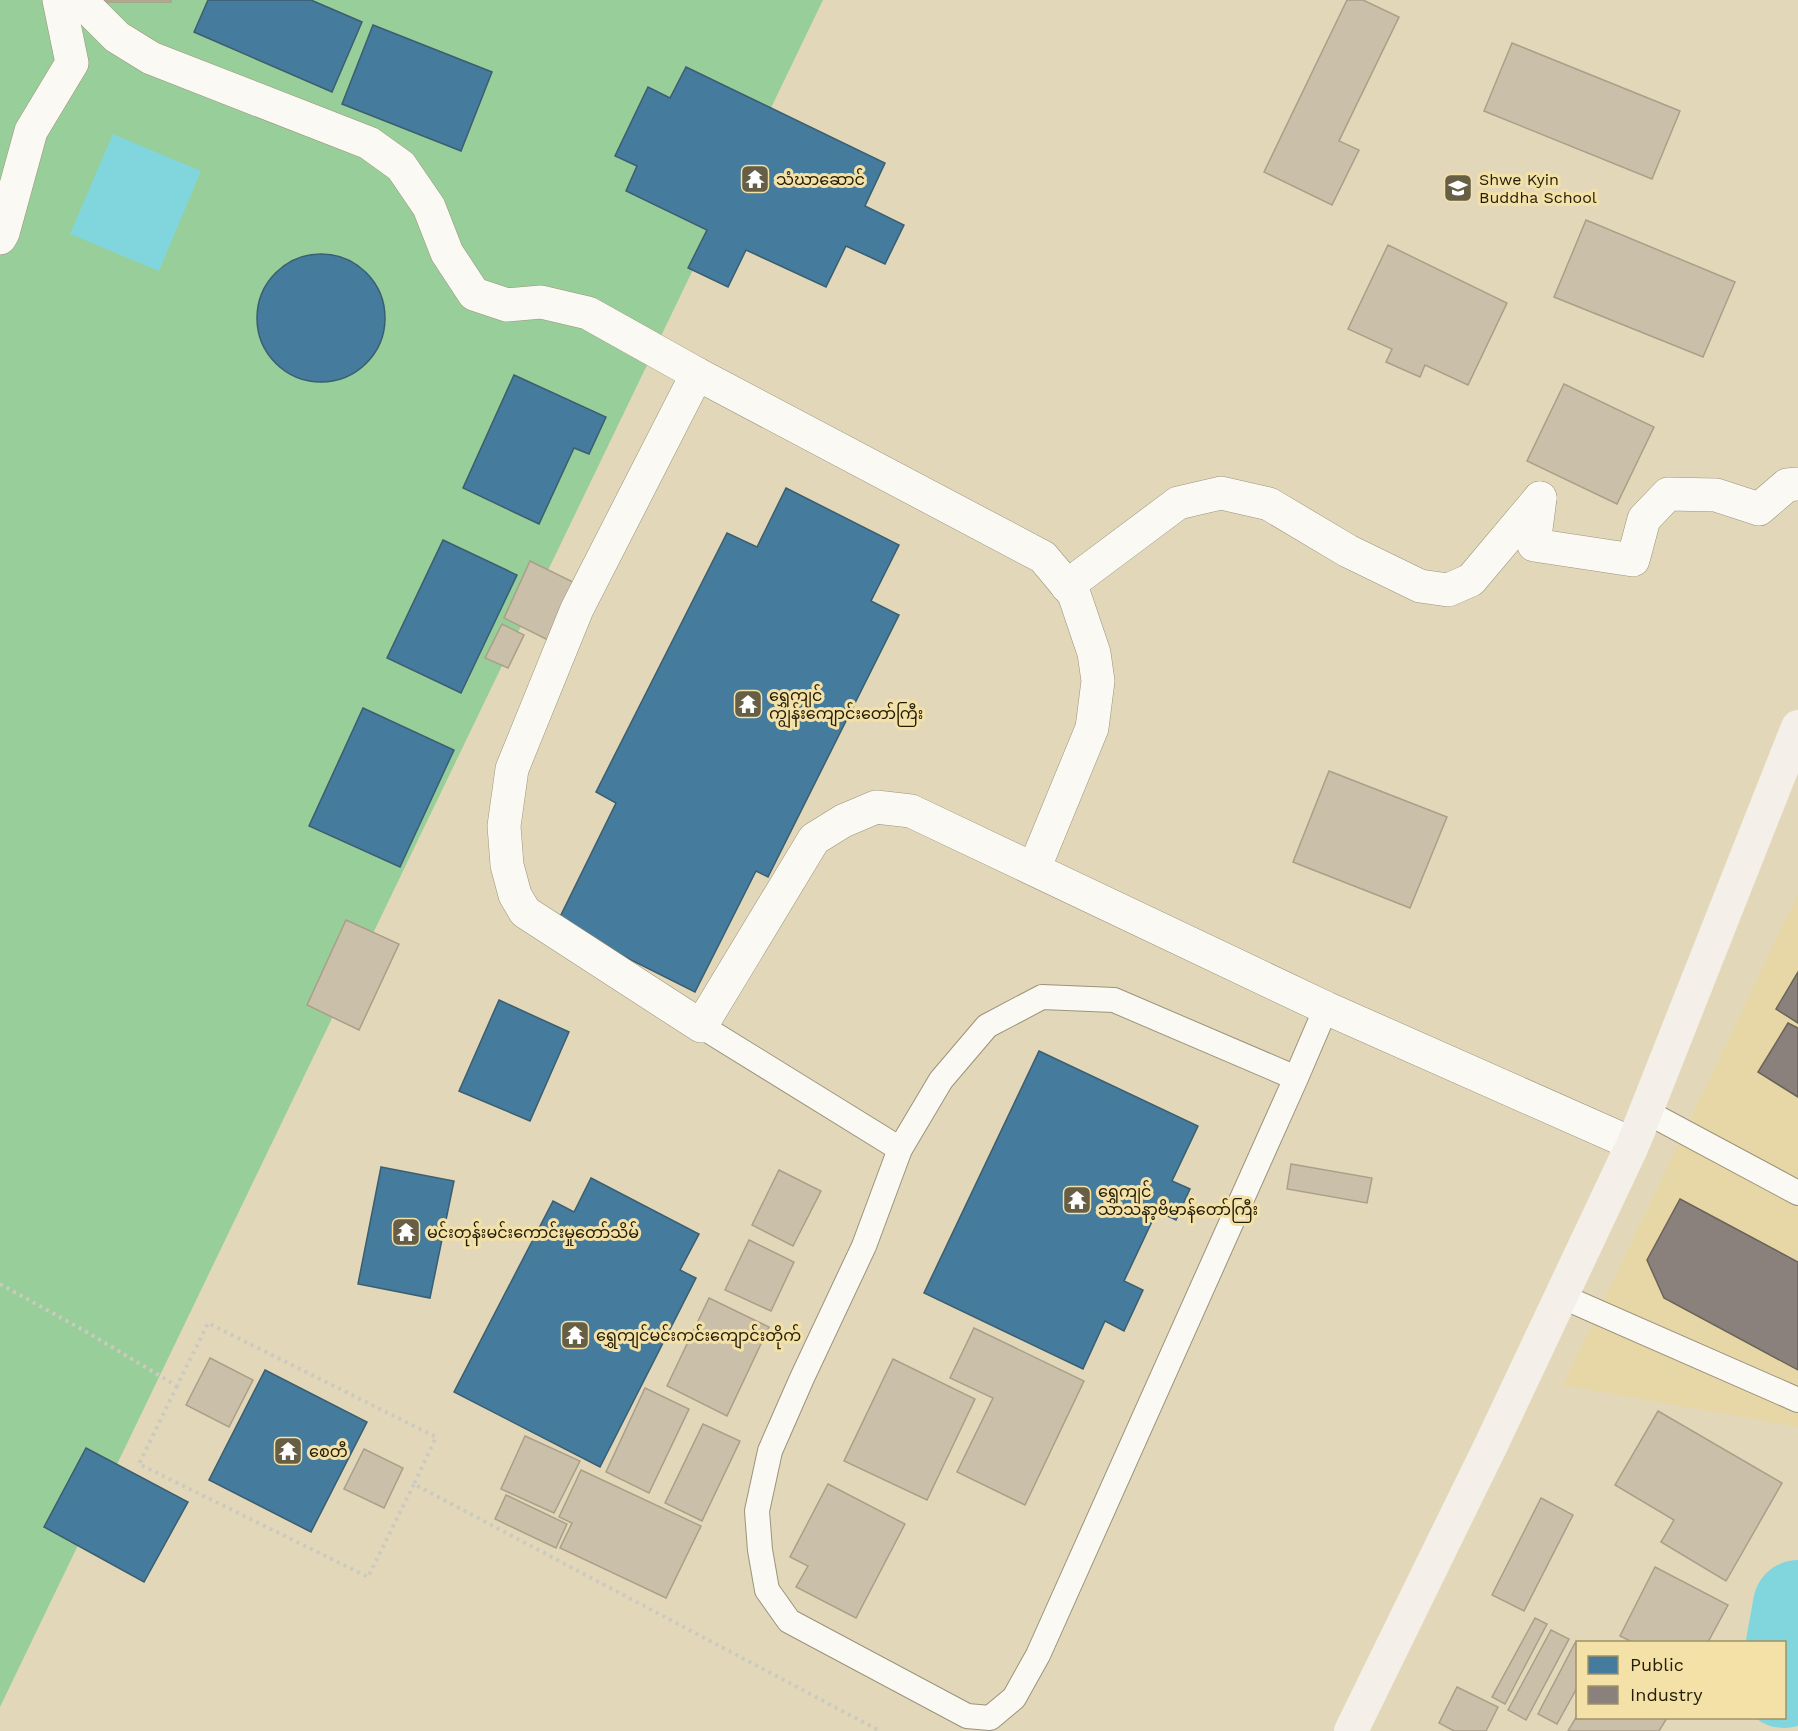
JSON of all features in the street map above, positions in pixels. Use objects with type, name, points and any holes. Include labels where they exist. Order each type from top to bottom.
[{"type":"main road","points":[[1351,1731],[1491,1446],[1633,1144],[1798,727]]},
{"type":"street","points":[[0,238],[31,131],[72,63],[59,0]]},
{"type":"street","points":[[84,0],[88,8],[117,37],[151,57],[369,143],[401,166],[429,207],[447,253],[474,294],[507,305],[541,303],[588,313],[697,374],[1043,557],[1074,594],[1094,653],[1098,681],[1092,728],[1034,869]]},
{"type":"street","points":[[697,374],[578,609],[512,769],[504,826],[507,865],[515,895],[525,912],[701,1026],[814,839],[843,821],[876,807],[911,811],[1326,1008],[1633,1144]]},
{"type":"street","points":[[1066,586],[1178,503],[1221,493],[1269,504],[1348,551],[1420,586],[1448,590],[1470,580],[1540,498],[1534,545],[1633,561],[1644,519],[1668,494],[1716,495],[1759,509],[1787,485],[1798,484]]},
{"type":"lane","points":[[1296,1078],[1114,1000],[1042,997],[987,1026],[941,1080],[900,1149],[864,1246],[770,1451],[757,1511],[760,1550],[767,1590],[789,1621],[967,1716],[990,1718],[1014,1698],[1038,1655],[1296,1078],[1326,1008]]},
{"type":"lane","points":[[701,1026],[900,1149]]},
{"type":"lane","points":[[1645,1111],[1798,1193]]},
{"type":"lane","points":[[1561,1296],[1798,1400]]},
{"type":"path","points":[[0,1284],[177,1386]]},
{"type":"path","points":[[208,1323],[436,1437],[368,1577],[139,1464],[177,1386],[208,1323]]},
{"type":"path","points":[[414,1484],[880,1731]]},
{"type":"shaded area","points":[[1798,894],[1798,1427],[1563,1385]]},
{"type":"green space","points":[[0,0],[823,0],[0,1707]]},
{"type":"water","points":[[113,134],[201,171],[159,271],[70,234]]},
{"type":"building: Public","points":[[208,0],[311,0],[362,22],[332,92],[194,32]]},
{"type":"building: Public","points":[[373,25],[492,72],[461,151],[342,104]]},
{"type":"building: Public","name":"သံဃာဆောင်","points":[[686,67],[885,163],[865,206],[904,225],[885,264],[846,246],[826,287],[746,250],[728,287],[688,268],[707,230],[626,191],[637,166],[615,156],[648,87],[670,98]]},
{"type":"building: Public","points":[[321,254],[345,259],[366,273],[380,294],[385,318],[380,342],[366,363],[345,377],[321,382],[297,377],[276,363],[262,342],[257,318],[262,294],[276,273],[297,259]]},
{"type":"building: Public","points":[[514,375],[606,417],[589,454],[574,448],[539,524],[463,488]]},
{"type":"building: Public","name":"ရွှေကျင် ကျွန်းကျောင်းတော်ကြီး","points":[[786,488],[899,545],[871,601],[899,615],[768,877],[756,871],[695,992],[557,923],[616,803],[596,792],[727,533],[757,547]]},
{"type":"building: Public","points":[[443,540],[517,575],[461,693],[387,658]]},
{"type":"building: Public","points":[[363,708],[454,750],[400,867],[309,826]]},
{"type":"building: Public","points":[[499,1000],[569,1032],[530,1121],[459,1091]]},
{"type":"building: Public","name":"ရွှေကျင် သာသနာ့ဗိမာန်တော်ကြီး","points":[[1039,1051],[1198,1126],[1172,1181],[1190,1189],[1176,1220],[1157,1211],[1124,1281],[1143,1290],[1124,1331],[1105,1321],[1083,1369],[924,1293]]},
{"type":"building: Public","name":"မင်းတုန်းမင်းကောင်းမှုတော်သိမ်","points":[[381,1167],[454,1181],[430,1298],[358,1284]]},
{"type":"building: Public","name":"ရွှေကျင်မင်းကင်းကျောင်းတိုက်","points":[[591,1178],[699,1234],[680,1270],[696,1278],[600,1467],[454,1392],[553,1201],[574,1212]]},
{"type":"building: Public","name":"စေတီ","points":[[265,1370],[367,1422],[311,1532],[209,1480]]},
{"type":"building: Public","points":[[86,1448],[188,1502],[144,1582],[44,1527]]},
{"type":"building: Industry","points":[[1798,972],[1798,1023],[1776,1009]]},
{"type":"building: Industry","points":[[1788,1023],[1798,1028],[1798,1097],[1758,1072]]},
{"type":"building: Industry","points":[[1680,1199],[1798,1262],[1798,1370],[1664,1298],[1647,1260]]},
{"type":"building: Other","points":[[104,0],[171,0],[171,2],[104,2]]},
{"type":"building: Other","points":[[1347,0],[1363,0],[1399,17],[1339,141],[1359,150],[1332,205],[1264,172]]},
{"type":"building: Other","points":[[1512,43],[1680,111],[1652,179],[1484,111]]},
{"type":"building: Other","points":[[1586,220],[1735,282],[1703,357],[1554,297]]},
{"type":"building: Other","points":[[1388,245],[1507,303],[1468,385],[1425,365],[1420,377],[1386,362],[1392,349],[1348,329]]},
{"type":"building: Other","points":[[1564,384],[1654,427],[1617,504],[1527,461]]},
{"type":"building: Other","points":[[530,561],[575,583],[548,640],[504,618]]},
{"type":"building: Other","points":[[502,624],[524,635],[508,668],[485,658]]},
{"type":"building: Other","points":[[1329,771],[1447,817],[1410,908],[1293,862]]},
{"type":"building: Other","points":[[346,920],[399,944],[359,1030],[307,1005]]},
{"type":"building: Other","points":[[1291,1164],[1372,1178],[1367,1203],[1287,1189]]},
{"type":"building: Other","points":[[779,1170],[821,1191],[793,1246],[752,1225]]},
{"type":"building: Other","points":[[749,1240],[794,1262],[771,1311],[725,1290]]},
{"type":"building: Other","points":[[709,1298],[769,1327],[727,1416],[667,1386]]},
{"type":"building: Other","points":[[974,1328],[1084,1381],[1025,1505],[957,1472],[993,1398],[950,1378]]},
{"type":"building: Other","points":[[210,1358],[253,1380],[229,1427],[186,1405]]},
{"type":"building: Other","points":[[893,1359],[975,1399],[927,1500],[844,1461]]},
{"type":"building: Other","points":[[645,1388],[689,1409],[649,1493],[606,1472]]},
{"type":"building: Other","points":[[1658,1411],[1782,1483],[1726,1581],[1661,1542],[1674,1520],[1615,1485]]},
{"type":"building: Other","points":[[703,1424],[740,1441],[702,1521],[665,1503]]},
{"type":"building: Other","points":[[525,1436],[580,1461],[554,1513],[501,1489]]},
{"type":"building: Other","points":[[364,1449],[403,1468],[384,1508],[344,1489]]},
{"type":"building: Other","points":[[581,1470],[701,1526],[666,1598],[560,1548],[572,1523],[559,1517]]},
{"type":"building: Other","points":[[828,1484],[905,1524],[856,1618],[796,1587],[808,1566],[790,1557]]},
{"type":"building: Other","points":[[506,1495],[567,1524],[556,1548],[495,1519]]},
{"type":"building: Other","points":[[1541,1498],[1573,1515],[1524,1611],[1492,1595]]},
{"type":"building: Other","points":[[1655,1567],[1728,1605],[1709,1641],[1630,1641],[1620,1636]]},
{"type":"building: Other","points":[[1535,1618],[1547,1624],[1505,1704],[1492,1697]]},
{"type":"building: Other","points":[[1551,1630],[1569,1639],[1526,1720],[1508,1710]]},
{"type":"building: Other","points":[[1576,1643],[1576,1690],[1557,1724],[1538,1714]]},
{"type":"building: Other","points":[[1457,1687],[1498,1707],[1486,1731],[1454,1731],[1439,1723]]},
{"type":"building: Other","points":[[1576,1717],[1666,1719],[1659,1731],[1568,1731]]},
{"type":"waterway","points":[[1786,1672],[1798,1605]]},
{"type":"place","name":"သံဃာဆောင်","points":[[755,179]]},
{"type":"place","name":"Shwe Kyin Buddha School","points":[[1458,188]]},
{"type":"place","name":"ရွှေကျင် ကျွန်းကျောင်းတော်ကြီး","points":[[748,704]]},
{"type":"place","name":"ရွှေကျင် သာသနာ့ဗိမာန်တော်ကြီး","points":[[1077,1200]]},
{"type":"place","name":"မင်းတုန်းမင်းကောင်းမှုတော်သိမ်","points":[[406,1232]]},
{"type":"place","name":"ရွှေကျင်မင်းကင်းကျောင်းတိုက်","points":[[575,1335]]},
{"type":"place","name":"စေတီ","points":[[288,1451]]}]
